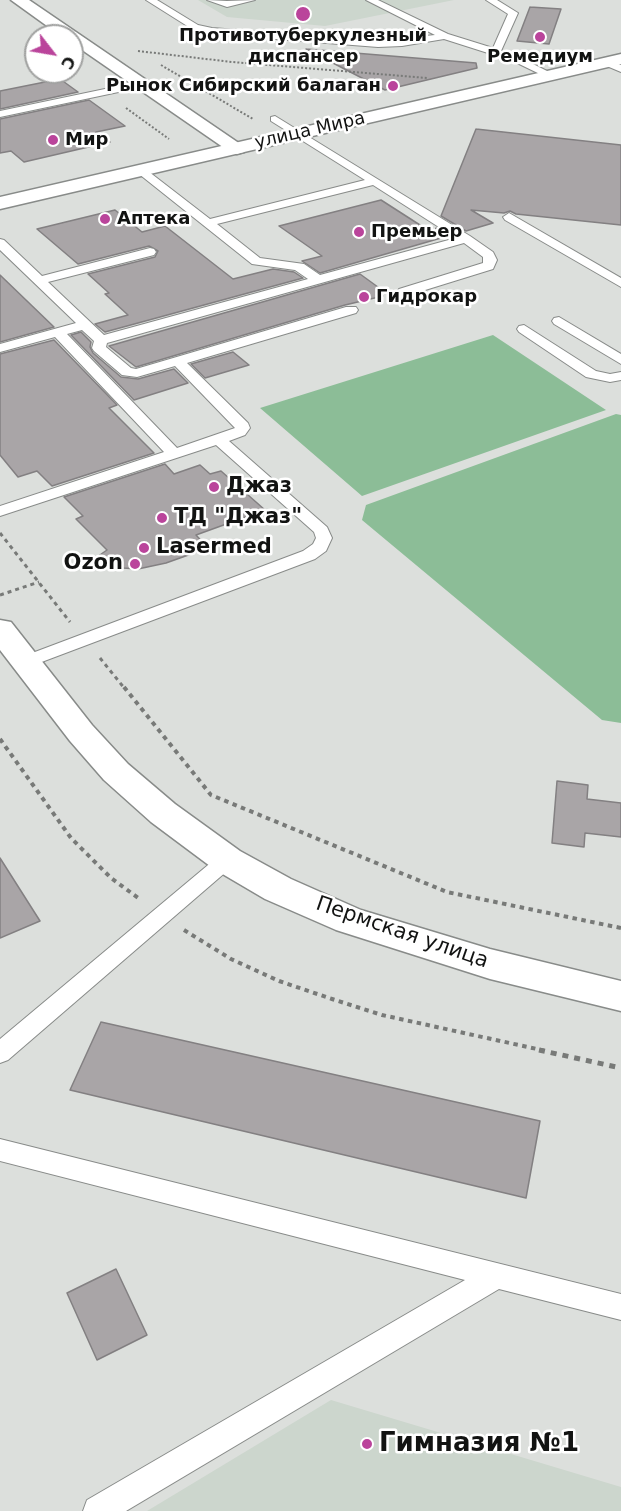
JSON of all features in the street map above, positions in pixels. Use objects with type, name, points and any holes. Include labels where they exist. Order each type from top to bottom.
[{"type":"street","points":[[19,0],[54,24]]},
{"type":"street","points":[[84,44],[237,148]]},
{"type":"street","name":"улица Мира","points":[[0,203],[550,75],[616,63]]},
{"type":"street","name":"Пермская улица","points":[[0,629],[81,734],[116,772],[163,813],[226,860],[278,889],[349,920],[490,964],[621,996]]},
{"type":"lane","points":[[151,0],[195,27],[212,31],[378,44],[402,44],[445,36]]},
{"type":"lane","points":[[212,0],[227,4],[250,0]]},
{"type":"lane","points":[[371,0],[445,36],[496,52],[550,75]]},
{"type":"lane","points":[[491,0],[513,13],[496,52]]},
{"type":"lane","points":[[1,121],[143,84]]},
{"type":"lane","points":[[275,119],[489,255],[491,260],[488,266],[404,292]]},
{"type":"lane","points":[[140,171],[256,261],[299,267],[318,280]]},
{"type":"lane","points":[[207,223],[372,182]]},
{"type":"lane","points":[[509,217],[621,283]]},
{"type":"lane","points":[[101,340],[466,239]]},
{"type":"lane","points":[[0,243],[101,340]]},
{"type":"lane","points":[[39,280],[150,252]]},
{"type":"lane","points":[[101,340],[99,348],[127,372],[137,373],[351,310]]},
{"type":"lane","points":[[559,321],[621,360]]},
{"type":"lane","points":[[0,348],[85,325]]},
{"type":"lane","points":[[524,329],[591,374],[610,378],[621,376]]},
{"type":"lane","points":[[57,332],[175,454]]},
{"type":"lane","points":[[0,511],[240,432],[243,428],[242,423],[177,362]]},
{"type":"lane","points":[[25,662],[309,555],[320,548],[324,538],[321,530],[219,440]]},
{"type":"lane","points":[[0,1053],[226,860]]},
{"type":"lane","points":[[0,1150],[621,1306]]},
{"type":"lane","points":[[98,1511],[498,1275]]},
{"type":"path","points":[[137,51],[148,57]]},
{"type":"path","points":[[158,63],[260,123]]},
{"type":"path","points":[[120,104],[195,158]]},
{"type":"path","points":[[0,533],[211,795],[447,892],[621,928]]},
{"type":"path","points":[[0,595],[39,582]]},
{"type":"path","points":[[0,739],[71,838],[111,878],[162,915],[231,959],[279,981],[382,1015],[621,1068]]},
{"type":"shaded area","name":"Противотуберкулезный диспансер","points":[[198,0],[454,0],[325,26],[227,17]]},
{"type":"shaded area","name":"Гимназия №1","points":[[331,1400],[621,1487],[621,1511],[147,1511]]},
{"type":"green space","points":[[493,335],[606,410],[362,496],[260,408]]},
{"type":"green space","points":[[616,414],[621,415],[621,723],[602,720],[362,520],[366,505]]},
{"type":"building","points":[[530,7],[561,9],[549,44],[517,41]]},
{"type":"building","points":[[306,49],[476,63],[477,68],[385,90]]},
{"type":"building","points":[[35,84],[67,84],[78,92],[0,109],[0,91]]},
{"type":"building","name":"Мир","points":[[89,100],[125,126],[96,132],[110,142],[24,162],[11,151],[0,153],[0,119]]},
{"type":"building","points":[[476,129],[621,145],[621,225],[516,214],[510,211],[504,213],[471,210],[493,223],[466,231],[441,216]]},
{"type":"building","name":"Премьер","points":[[381,200],[434,234],[436,228],[448,236],[320,273],[302,261],[322,256],[279,226]]},
{"type":"building","points":[[115,210],[142,232],[165,226],[233,279],[273,269],[294,272],[303,278],[105,332],[95,324],[128,315],[88,274],[155,257],[158,251],[149,246],[78,264],[37,229]]},
{"type":"building","points":[[360,274],[382,290],[376,292],[383,296],[345,305],[136,367],[109,346]]},
{"type":"building","points":[[0,275],[54,327],[0,342]]},
{"type":"building","points":[[81,332],[91,342],[90,347],[93,353],[121,377],[138,379],[174,369],[188,383],[134,400],[71,335]]},
{"type":"building","points":[[54,340],[117,405],[109,408],[154,453],[52,486],[37,471],[18,477],[0,455],[0,354]]},
{"type":"building","points":[[233,352],[249,365],[205,378],[191,364]]},
{"type":"building","name":"ТД \"Джаз\"","points":[[165,464],[174,474],[200,465],[210,474],[221,471],[265,510],[196,535],[208,548],[166,563],[138,569],[123,568],[94,559],[107,550],[76,519],[83,516],[64,497]]},
{"type":"building","points":[[557,781],[588,785],[587,799],[621,803],[621,837],[585,833],[584,847],[552,843]]},
{"type":"building","points":[[0,858],[40,921],[0,938]]},
{"type":"building","points":[[101,1022],[540,1121],[526,1198],[70,1090]]},
{"type":"building","points":[[116,1269],[147,1335],[97,1360],[67,1293]]},
{"type":"place","name":"Противотуберкулезный диспансер","points":[[303,14]]},
{"type":"place","name":"Ремедиум","points":[[540,37]]},
{"type":"place","name":"Рынок Сибирский балаган","points":[[393,86]]},
{"type":"place","name":"Мир","points":[[53,140]]},
{"type":"place","name":"Аптека","points":[[105,219]]},
{"type":"place","name":"Премьер","points":[[359,232]]},
{"type":"place","name":"Гидрокар","points":[[364,297]]},
{"type":"place","name":"Джаз","points":[[214,487]]},
{"type":"place","name":"ТД \"Джаз\"","points":[[162,518]]},
{"type":"place","name":"Lasermed","points":[[144,548]]},
{"type":"place","name":"Ozon","points":[[135,564]]},
{"type":"place","name":"Гимназия №1","points":[[367,1444]]}]
